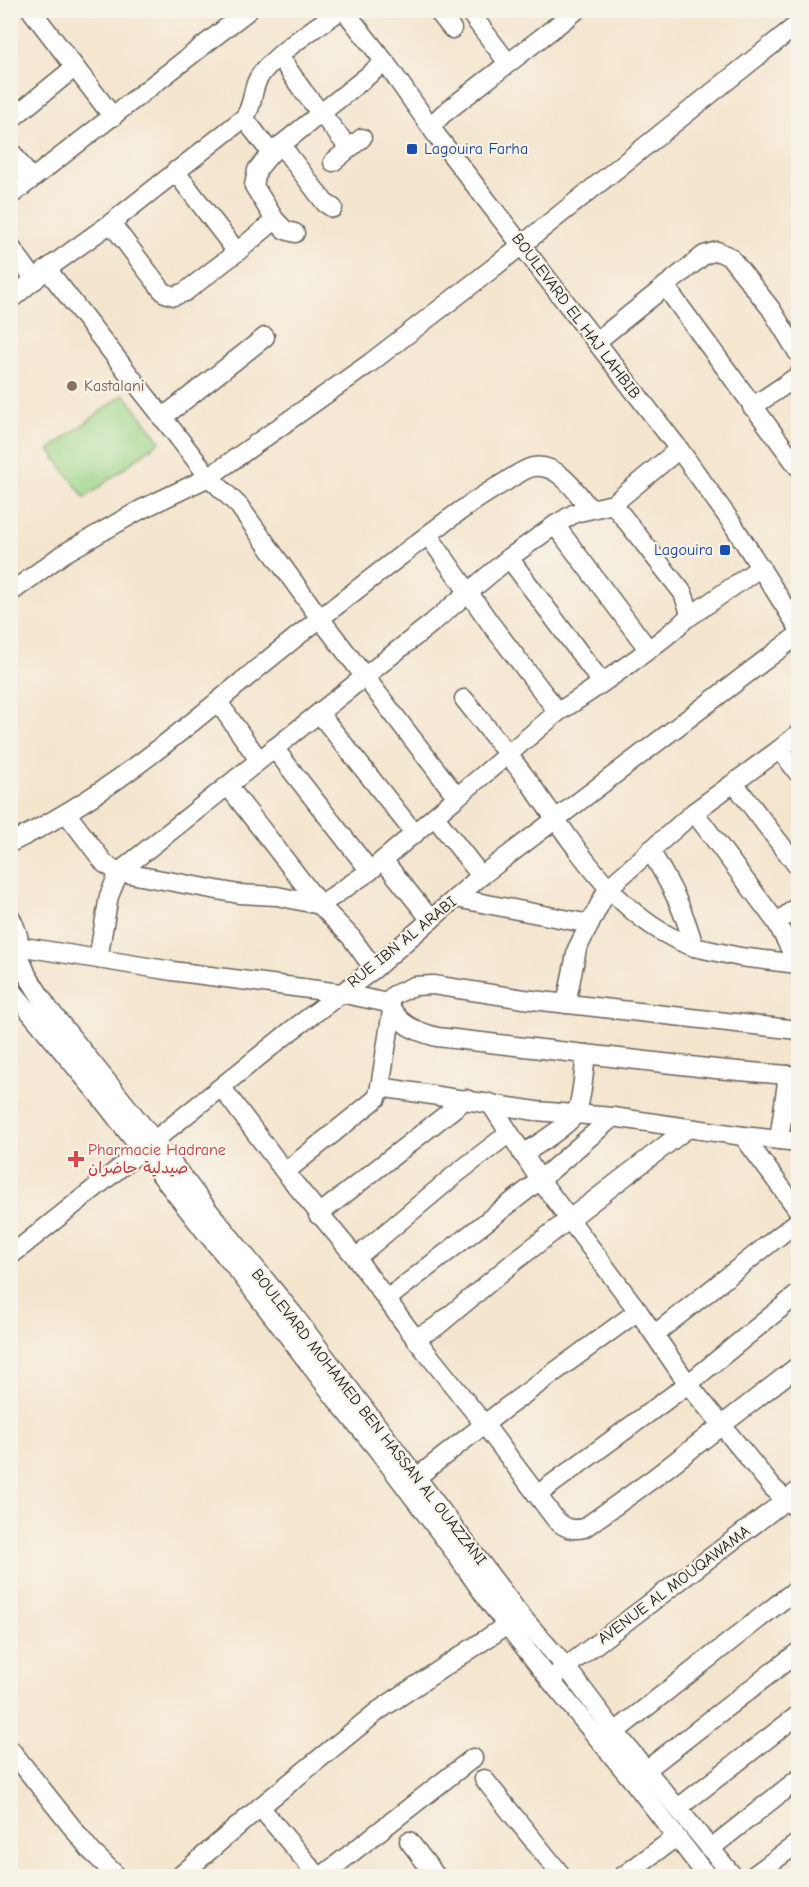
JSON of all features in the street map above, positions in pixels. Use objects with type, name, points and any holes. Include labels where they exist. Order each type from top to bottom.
[{"type":"street","points":[[31,10],[113,117]]},
{"type":"street","points":[[10,196],[249,10]]},
{"type":"street","points":[[10,300],[244,118],[254,100],[258,79],[279,56],[343,10]]},
{"type":"street","name":"BOULEVARD EL HAJ LAHBIB","points":[[343,10],[679,449],[761,567],[798,627]]},
{"type":"street","points":[[468,10],[508,63]]},
{"type":"street","points":[[431,126],[443,114],[573,12]]},
{"type":"street","points":[[10,592],[72,549],[140,510],[209,477],[370,363],[522,245],[798,24]]},
{"type":"street","points":[[279,56],[321,114],[355,143],[333,162]]},
{"type":"street","points":[[295,233],[285,230],[275,220],[254,186],[257,170],[276,149],[385,62]]},
{"type":"street","points":[[10,120],[74,68]]},
{"type":"street","points":[[244,118],[325,203],[333,208]]},
{"type":"street","points":[[10,150],[31,179]]},
{"type":"street","points":[[175,171],[237,252]]},
{"type":"street","points":[[111,223],[161,289],[174,296],[185,292],[275,220]]},
{"type":"street","points":[[10,246],[41,274],[209,477],[239,507],[319,617],[457,797]]},
{"type":"street","points":[[597,341],[704,255],[717,250],[730,257],[771,309],[798,353]]},
{"type":"street","points":[[665,286],[798,467]]},
{"type":"street","points":[[162,418],[265,337]]},
{"type":"street","points":[[752,406],[798,375]]},
{"type":"street","points":[[98,959],[109,896],[118,872],[319,713],[509,558],[575,513],[613,504],[679,449]]},
{"type":"street","points":[[10,843],[67,814],[118,780],[218,702],[319,617],[483,494],[534,467],[552,470],[559,475],[567,481],[589,508]]},
{"type":"street","points":[[613,504],[683,593],[690,607],[689,617]]},
{"type":"street","points":[[555,525],[648,649]]},
{"type":"street","points":[[428,535],[496,631],[558,712]]},
{"type":"street","points":[[509,558],[602,683]]},
{"type":"street","points":[[67,814],[105,864],[118,872],[239,894],[277,896],[320,904],[376,866],[558,712],[602,683],[689,617],[761,567]]},
{"type":"street","name":"RUE IBN AL ARABI","points":[[10,1256],[340,993],[374,969],[481,876],[798,635]]},
{"type":"street","points":[[464,699],[608,888],[650,924],[670,937],[694,947],[740,957],[798,964]]},
{"type":"street","points":[[218,702],[259,760]]},
{"type":"street","points":[[319,713],[415,834]]},
{"type":"street","points":[[566,1004],[577,949],[608,888],[694,812],[798,734]]},
{"type":"street","points":[[274,748],[376,866],[431,920]]},
{"type":"street","points":[[780,749],[798,773]]},
{"type":"street","points":[[735,783],[798,867]]},
{"type":"street","points":[[228,786],[320,904],[351,937],[374,969]]},
{"type":"street","points":[[694,812],[777,923],[798,964]]},
{"type":"street","points":[[435,817],[481,876]]},
{"type":"street","points":[[650,850],[682,909],[694,947]]},
{"type":"street","points":[[456,898],[590,924]]},
{"type":"street","points":[[777,923],[798,906]]},
{"type":"street","name":"BOULEVARD MOHAMED BEN HASSAN AL OUAZZANI","points":[[12,920],[19,937],[15,951],[48,1008],[239,1272],[377,1449],[489,1602],[514,1620],[566,1667],[615,1732],[733,1876]]},
{"type":"street","points":[[15,951],[98,959],[340,993],[390,1007],[409,1029],[437,1037],[793,1076],[780,1140]]},
{"type":"street","points":[[285,1172],[377,1098],[390,1007],[394,995],[414,986],[423,985],[566,1004],[798,1030]]},
{"type":"street","name":"BOULEVARD MOHAMED BEN HASSAN AL OUAZZANI","points":[[10,988],[98,1094],[208,1210],[293,1314],[417,1477],[514,1620],[550,1680],[639,1788],[707,1876]]},
{"type":"street","points":[[522,1154],[535,1147],[575,1114],[581,1094],[586,1054]]},
{"type":"street","points":[[380,1087],[536,1111],[613,1117],[798,1142]]},
{"type":"street","points":[[222,1088],[318,1215],[356,1258],[537,1495],[561,1524],[575,1531],[584,1528],[654,1478],[798,1366]]},
{"type":"street","points":[[318,1215],[466,1099]]},
{"type":"street","points":[[490,1103],[540,1180],[638,1311],[688,1384],[722,1425],[794,1501]]},
{"type":"street","points":[[387,1299],[540,1180],[613,1117]]},
{"type":"street","points":[[415,1338],[436,1327],[515,1261],[688,1128]]},
{"type":"street","points":[[356,1258],[456,1174],[508,1134]]},
{"type":"street","points":[[742,1136],[798,1210]]},
{"type":"street","points":[[654,1334],[798,1221]]},
{"type":"street","points":[[537,1495],[688,1384],[798,1294]]},
{"type":"street","points":[[417,1477],[484,1424],[638,1311]]},
{"type":"street","name":"AVENUE AL MOUQAWAMA","points":[[550,1680],[794,1501]]},
{"type":"street","points":[[615,1732],[798,1588]]},
{"type":"street","points":[[179,1875],[378,1712],[514,1620]]},
{"type":"street","points":[[646,1770],[798,1652]]},
{"type":"street","points":[[678,1808],[798,1715]]},
{"type":"street","points":[[10,1749],[91,1851],[117,1876]]},
{"type":"street","points":[[260,1807],[320,1876],[473,1758]]},
{"type":"street","points":[[484,1779],[562,1876]]},
{"type":"street","points":[[710,1849],[798,1779]]},
{"type":"street","points":[[623,1876],[676,1838]]},
{"type":"street","points":[[409,1841],[436,1876]]},
{"type":"street","points":[[753,1876],[798,1843]]},
{"type":"street","points":[[91,1851],[101,1876]]},
{"type":"green space","points":[[124,394],[160,441],[85,498],[49,450]]},
{"type":"place","name":"Lagouira Farha","points":[[412,149]]},
{"type":"place","name":"Kastalani","points":[[72,386]]},
{"type":"place","name":"Lagouira","points":[[725,550]]},
{"type":"place","name":"Pharmacie Hadrane صيدلية حاضران","points":[[76,1159]]}]
